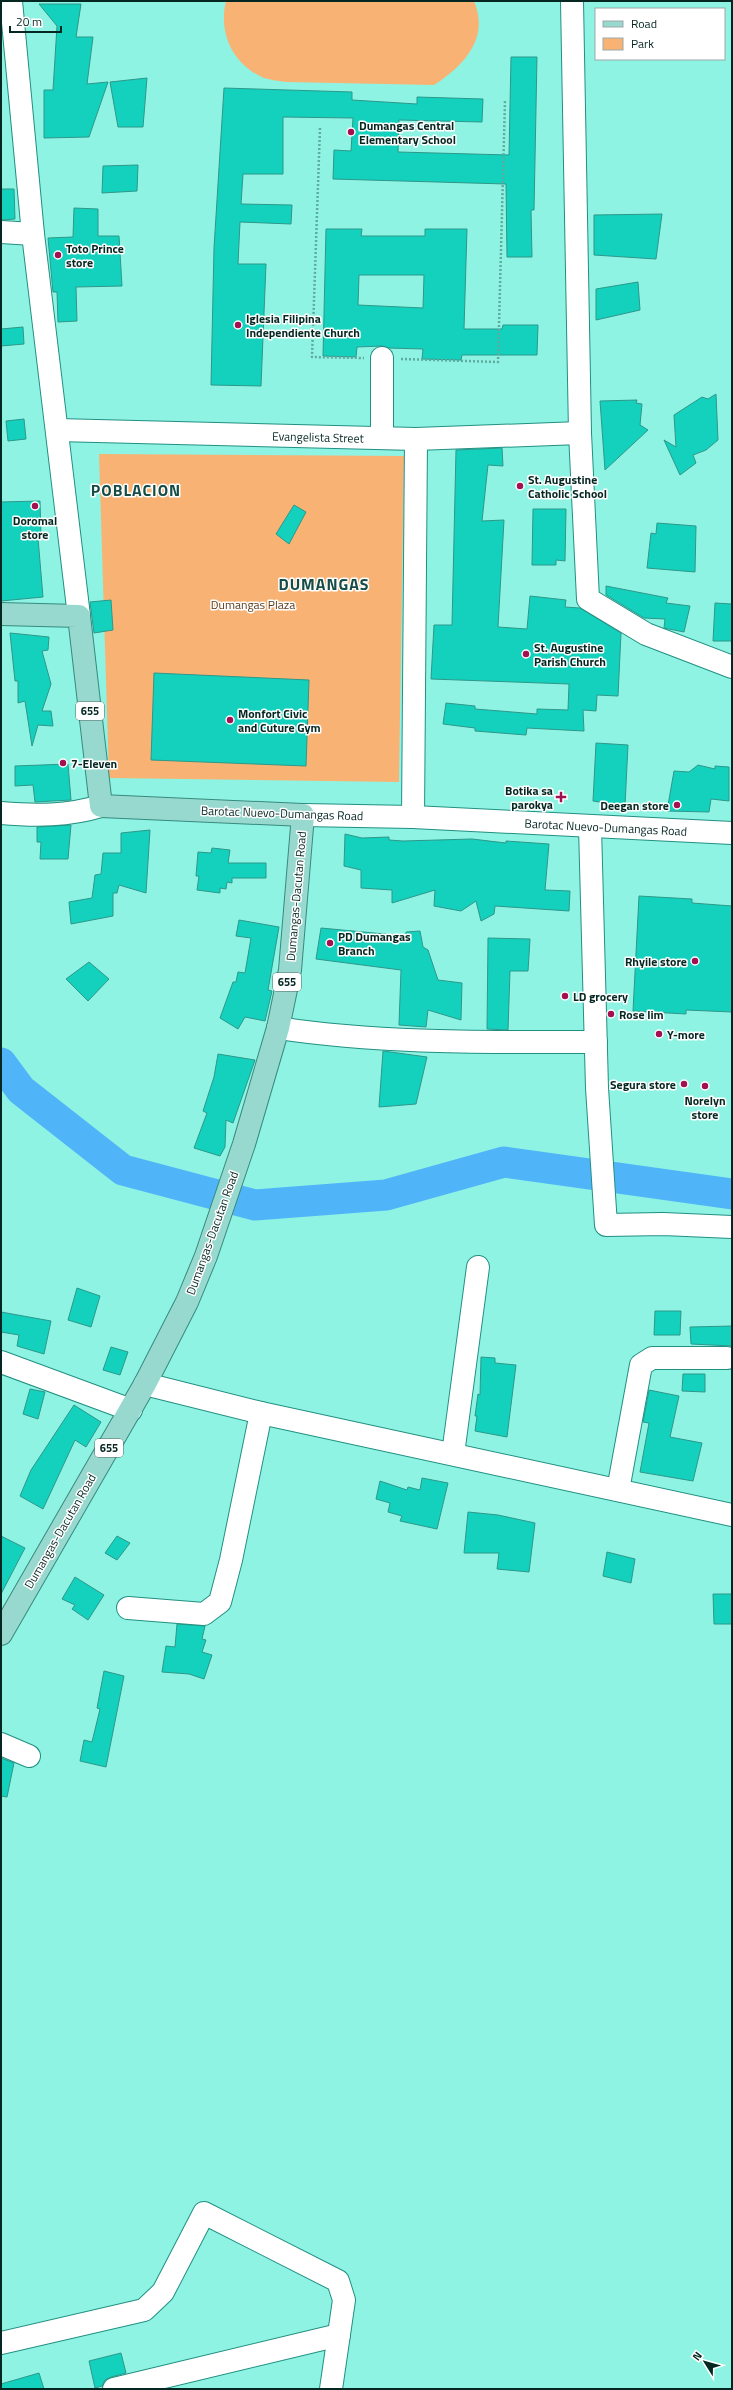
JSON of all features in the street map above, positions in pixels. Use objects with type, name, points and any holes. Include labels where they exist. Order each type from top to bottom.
[{"type":"main road","points":[[1,614],[79,616]]},
{"type":"main road","name":"655","points":[[79,616],[101,806]]},
{"type":"main road","name":"Barotac Nuevo-Dumangas Road","points":[[101,806],[303,814]]},
{"type":"main road","name":"Dumangas-Dacutan Road","points":[[1,1634],[131,1410],[187,1302],[206,1256],[244,1144],[278,1028],[290,970],[303,814]]},
{"type":"street","points":[[11,1],[34,234],[79,616]]},
{"type":"street","points":[[572,1],[580,433],[588,599],[646,634],[732,666]]},
{"type":"street","points":[[1,232],[34,234]]},
{"type":"street","points":[[382,358],[382,437]]},
{"type":"street","name":"Evangelista Street","points":[[57,430],[416,439],[580,433]]},
{"type":"street","points":[[412,816],[416,439]]},
{"type":"street","points":[[1,813],[37,816],[65,815],[101,806]]},
{"type":"street","name":"Barotac Nuevo-Dumangas Road","points":[[303,814],[412,816],[590,827],[732,833]]},
{"type":"street","points":[[590,827],[596,1042],[606,1225],[663,1224],[732,1227]]},
{"type":"street","points":[[278,1028],[328,1035],[456,1042],[596,1042]]},
{"type":"street","points":[[453,1454],[478,1267]]},
{"type":"street","points":[[618,1490],[641,1365],[652,1358],[727,1358]]},
{"type":"street","points":[[1,1362],[131,1410]]},
{"type":"street","points":[[145,1384],[261,1413],[732,1515]]},
{"type":"street","points":[[128,1608],[204,1614],[220,1602],[231,1560],[261,1413]]},
{"type":"street","points":[[1,1744],[29,1756]]},
{"type":"street","points":[[1,2343],[144,2310],[163,2292],[204,2213],[338,2281],[344,2300],[330,2389]]},
{"type":"street","points":[[114,2389],[339,2335]]},
{"type":"path","points":[[320,128],[312,357],[498,362],[505,101]]},
{"type":"green space","points":[[226,1],[474,1],[478,15],[479,27],[471,50],[464,60],[434,85],[286,82],[264,78],[244,65],[236,56],[230,47],[224,25]]},
{"type":"green space","name":"Dumangas Plaza","points":[[99,454],[404,456],[399,782],[109,778]]},
{"type":"building","points":[[39,4],[81,4],[76,37],[93,37],[87,84],[108,82],[89,137],[44,138],[44,90],[53,90],[57,26]]},
{"type":"building","points":[[511,57],[537,57],[534,210],[531,210],[532,257],[507,257],[506,184],[333,179],[334,150],[351,151],[353,118],[283,117],[283,174],[243,174],[241,204],[292,205],[291,224],[240,222],[238,264],[266,264],[261,386],[211,385],[214,248],[224,88],[352,92],[352,100],[417,104],[417,97],[483,99],[482,122],[399,120],[398,152],[509,155]]},
{"type":"building","points":[[147,78],[143,127],[118,127],[110,82]]},
{"type":"building","points":[[138,165],[137,191],[102,193],[103,166]]},
{"type":"building","points":[[1,189],[14,189],[15,219],[1,220]]},
{"type":"building","points":[[74,208],[98,209],[98,236],[119,236],[122,286],[76,287],[77,321],[58,322],[57,292],[53,292],[48,238],[73,237]]},
{"type":"building","points":[[662,214],[656,259],[594,255],[594,215]]},
{"type":"building","points":[[326,229],[362,229],[361,236],[425,236],[425,229],[467,229],[464,329],[502,329],[503,325],[538,325],[537,355],[462,355],[461,360],[422,359],[423,349],[389,348],[382,346],[357,347],[356,357],[323,356]],"holes":[[[359,275],[424,275],[423,308],[358,305]]]},
{"type":"building","points":[[638,282],[640,310],[596,320],[596,289]]},
{"type":"building","points":[[23,327],[24,344],[1,346],[1,329]]},
{"type":"building","points":[[716,394],[718,440],[706,450],[693,455],[696,463],[680,475],[664,440],[676,447],[674,415],[702,397],[708,399]]},
{"type":"building","points":[[637,400],[636,403],[642,404],[640,425],[648,430],[605,470],[600,401]]},
{"type":"building","points":[[24,419],[26,439],[8,441],[6,421]]},
{"type":"building","points":[[502,448],[503,466],[488,465],[482,521],[504,520],[498,627],[527,629],[530,596],[566,600],[565,607],[580,608],[621,633],[618,696],[597,695],[596,711],[583,710],[584,731],[527,728],[526,735],[475,731],[475,728],[443,724],[446,703],[475,706],[475,709],[537,714],[537,709],[568,710],[569,684],[431,679],[434,625],[452,625],[456,450]]},
{"type":"building","points":[[40,501],[41,538],[38,538],[43,597],[1,601],[1,502]]},
{"type":"building","points":[[294,505],[306,512],[289,544],[276,534]]},
{"type":"building","points":[[533,509],[566,509],[565,561],[556,560],[556,565],[532,565]]},
{"type":"building","points":[[657,523],[696,526],[695,572],[647,568],[651,533],[656,534]]},
{"type":"building","points":[[606,586],[668,598],[666,603],[690,606],[684,632],[664,628],[665,619],[644,618],[606,595]]},
{"type":"building","points":[[111,600],[113,630],[94,633],[90,602]]},
{"type":"building","points":[[715,603],[732,604],[732,641],[713,641]]},
{"type":"building","points":[[10,633],[49,637],[48,650],[42,651],[51,684],[42,711],[51,711],[53,726],[38,725],[32,746],[25,701],[18,703],[18,681],[15,681]]},
{"type":"building","name":"Monfort Civic and Cuture Gym","points":[[154,673],[309,680],[306,766],[151,760]]},
{"type":"building","points":[[596,743],[628,745],[625,806],[593,801]]},
{"type":"building","points":[[68,764],[71,800],[35,802],[33,785],[15,786],[15,766]]},
{"type":"building","points":[[698,765],[715,769],[715,766],[729,767],[729,801],[711,799],[709,812],[667,811],[674,771],[689,772]]},
{"type":"building","points":[[71,825],[68,859],[40,859],[41,842],[37,842],[37,827]]},
{"type":"building","points":[[150,830],[146,893],[119,885],[117,893],[113,893],[113,916],[71,924],[69,902],[92,898],[95,875],[101,874],[103,853],[121,853],[121,833]]},
{"type":"building","points":[[345,834],[362,838],[389,837],[389,840],[403,841],[472,839],[506,843],[506,841],[549,844],[545,890],[570,891],[569,911],[495,906],[494,914],[481,921],[476,901],[461,911],[434,906],[435,890],[392,903],[392,890],[361,888],[361,870],[344,866]]},
{"type":"building","points":[[212,848],[230,850],[228,863],[266,863],[266,878],[232,878],[232,883],[227,882],[226,889],[220,888],[220,893],[197,890],[199,876],[196,876],[198,852],[211,853]]},
{"type":"building","points":[[639,896],[692,899],[692,903],[732,906],[732,1012],[686,1010],[686,1014],[633,1011]]},
{"type":"building","points":[[239,920],[279,927],[268,990],[272,991],[265,1021],[245,1017],[238,1029],[220,1018],[233,982],[236,982],[238,972],[245,973],[251,938],[236,936]]},
{"type":"building","points":[[321,928],[406,936],[406,932],[420,931],[423,947],[428,950],[438,980],[462,983],[461,1020],[428,1010],[426,1027],[399,1025],[401,970],[316,959]]},
{"type":"building","points":[[488,938],[530,939],[528,971],[510,971],[508,1030],[487,1029]]},
{"type":"building","points":[[89,962],[109,979],[88,1001],[66,979]]},
{"type":"building","points":[[383,1051],[427,1057],[416,1104],[379,1107]]},
{"type":"building","points":[[218,1054],[255,1060],[233,1123],[226,1120],[225,1147],[220,1156],[194,1148],[207,1113],[203,1111],[214,1077]]},
{"type":"building","points":[[77,1288],[100,1296],[91,1327],[68,1320]]},
{"type":"building","points":[[655,1311],[681,1311],[680,1335],[654,1335]]},
{"type":"building","points":[[1,1312],[51,1321],[44,1354],[17,1346],[19,1335],[1,1332]]},
{"type":"building","points":[[732,1326],[732,1346],[691,1344],[690,1327]]},
{"type":"building","points":[[111,1347],[128,1352],[120,1375],[103,1370]]},
{"type":"building","points":[[481,1357],[495,1358],[495,1363],[516,1365],[507,1437],[475,1431],[477,1416],[475,1416],[478,1394],[480,1395]]},
{"type":"building","points":[[683,1374],[705,1374],[705,1392],[682,1391]]},
{"type":"building","points":[[30,1389],[45,1392],[38,1419],[23,1414]]},
{"type":"building","points":[[649,1390],[679,1396],[670,1437],[702,1443],[693,1481],[640,1472],[649,1423],[643,1422]]},
{"type":"building","points":[[74,1405],[101,1422],[86,1447],[75,1440],[43,1509],[20,1496],[31,1470]]},
{"type":"building","points":[[422,1478],[448,1483],[437,1529],[400,1521],[402,1516],[388,1512],[390,1503],[376,1499],[380,1481],[407,1490],[408,1487],[420,1490]]},
{"type":"building","points":[[468,1512],[498,1515],[535,1523],[529,1572],[497,1569],[499,1553],[464,1553]]},
{"type":"building","points":[[1,1536],[25,1548],[1,1594]]},
{"type":"building","points":[[117,1536],[130,1543],[117,1560],[105,1553]]},
{"type":"building","points":[[607,1552],[635,1559],[631,1583],[603,1576]]},
{"type":"building","points":[[75,1577],[104,1595],[88,1620],[72,1609],[75,1605],[62,1599]]},
{"type":"building","points":[[713,1594],[732,1594],[732,1624],[714,1624]]},
{"type":"building","points":[[177,1624],[205,1626],[202,1639],[206,1640],[202,1652],[212,1655],[204,1679],[189,1674],[162,1672],[166,1646],[175,1647]]},
{"type":"building","points":[[104,1671],[124,1676],[106,1767],[80,1761],[84,1740],[92,1742],[100,1709],[97,1708]]},
{"type":"building","points":[[1,1758],[14,1763],[7,1797],[1,1796]]},
{"type":"building","points":[[121,2353],[126,2373],[111,2377],[105,2380],[102,2386],[95,2388],[89,2361]]},
{"type":"building","points":[[39,2373],[44,2389],[1,2389],[1,2384]]},
{"type":"waterway","points":[[1,1063],[21,1090],[123,1170],[255,1205],[386,1195],[504,1162],[732,1194]]},
{"type":"place","name":"Dumangas Central Elementary School","points":[[351,132]]},
{"type":"place","name":"Toto Prince store","points":[[58,255]]},
{"type":"place","name":"Iglesia Filipina Independiente Church","points":[[238,325]]},
{"type":"place","name":"St. Augustine Catholic School","points":[[520,486]]},
{"type":"place","name":"Doromal store","points":[[35,506]]},
{"type":"place","name":"St. Augustine Parish Church","points":[[526,654]]},
{"type":"place","name":"Monfort Civic and Cuture Gym","points":[[230,720]]},
{"type":"place","name":"7-Eleven","points":[[63,763]]},
{"type":"place","name":"Botika sa parokya","points":[[561,797]]},
{"type":"place","name":"Deegan store","points":[[677,805]]},
{"type":"place","name":"PD Dumangas Branch","points":[[330,943]]},
{"type":"place","name":"Rhyile store","points":[[695,961]]},
{"type":"place","name":"LD grocery","points":[[565,996]]},
{"type":"place","name":"Rose lim","points":[[611,1014]]},
{"type":"place","name":"Y-more","points":[[659,1034]]},
{"type":"place","name":"Segura store","points":[[684,1084]]},
{"type":"place","name":"Norelyn store","points":[[705,1086]]},
{"type":"district","name":"POBLACION","points":[[136,490]]},
{"type":"district","name":"DUMANGAS","points":[[324,584]]}]
